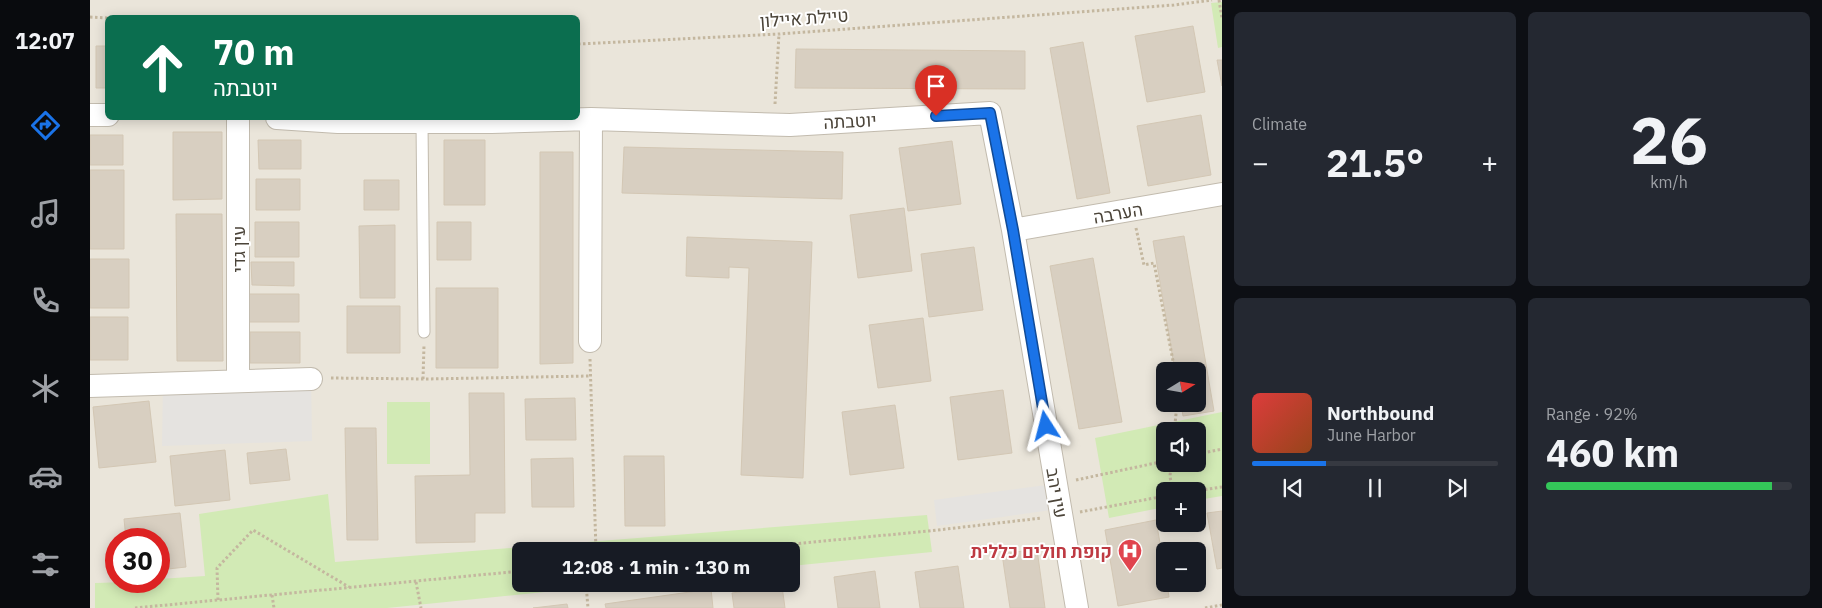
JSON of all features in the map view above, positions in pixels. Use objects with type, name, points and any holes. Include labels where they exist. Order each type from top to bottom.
[{"type":"street","name":"יוטבתה","points":[[307,120],[422,122],[591,120],[774,124],[990,113],[1013,230]]},
{"type":"street","points":[[90,115],[105,115]]},
{"type":"street","name":"עין גדי","points":[[238,120],[238,380]]},
{"type":"street","points":[[590,341],[591,120]]},
{"type":"street","name":"הערבה","points":[[1013,230],[1222,194]]},
{"type":"street","name":"עין יהב","points":[[1013,230],[1056,498],[1076,608]]},
{"type":"street","points":[[90,386],[311,379]]},
{"type":"lane","points":[[422,122],[424,332]]},
{"type":"path","name":"טיילת איילון","points":[[580,44],[779,34],[1174,6],[1212,0]]},
{"type":"path","points":[[1219,0],[1222,18]]},
{"type":"path","points":[[90,17],[105,18]]},
{"type":"path","points":[[774,124],[779,34]]},
{"type":"path","points":[[1132,210],[1144,265],[1154,263],[1173,362]]},
{"type":"path","points":[[423,379],[424,332]]},
{"type":"path","points":[[590,341],[596,542]]},
{"type":"path","points":[[311,379],[590,376]]},
{"type":"path","points":[[1206,452],[1222,449]]},
{"type":"path","points":[[800,543],[929,531],[1056,498],[1156,464]]},
{"type":"path","points":[[1206,489],[1222,487]]},
{"type":"path","points":[[1056,498],[1156,496]]},
{"type":"path","points":[[218,600],[217,568],[253,530],[349,587]]},
{"type":"path","points":[[135,608],[512,572]]},
{"type":"path","points":[[416,582],[421,608]]},
{"type":"path","points":[[587,592],[588,608]]},
{"type":"path","points":[[272,595],[274,608]]},
{"type":"path","points":[[1205,608],[1222,605]]},
{"type":"shaded area","points":[[90,0],[1222,0],[1222,608],[90,608]]},
{"type":"shaded area","points":[[311,376],[312,441],[162,446],[163,383]]},
{"type":"shaded area","points":[[1047,485],[1051,510],[937,526],[934,500]]},
{"type":"green space","points":[[1222,2],[1222,47],[1218,48],[1211,3]]},
{"type":"green space","points":[[387,402],[430,402],[430,464],[387,464]]},
{"type":"green space","points":[[1222,412],[1222,496],[1206,499],[1206,482],[1156,482],[1156,509],[1109,518],[1095,438],[1156,426],[1156,472],[1206,472],[1206,422],[1173,422]]},
{"type":"green space","points":[[328,494],[335,562],[512,548],[512,592],[544,592],[387,608],[95,608],[95,583],[105,583],[105,593],[170,593],[170,578],[205,576],[199,514]]},
{"type":"green space","points":[[927,515],[932,552],[800,565],[800,542],[587,542]]},
{"type":"building","points":[[1193,26],[1205,92],[1147,102],[1135,36]]},
{"type":"building","points":[[1083,42],[1110,193],[1077,199],[1050,48]]},
{"type":"building","points":[[96,46],[105,46],[105,88],[96,88]]},
{"type":"building","points":[[796,49],[1025,51],[1025,89],[795,88]]},
{"type":"building","points":[[1217,60],[1222,60],[1222,86]]},
{"type":"building","points":[[1201,115],[1211,175],[1148,186],[1137,126]]},
{"type":"building","points":[[173,132],[222,132],[222,199],[173,200]]},
{"type":"building","points":[[90,135],[123,135],[123,165],[90,165]]},
{"type":"building","points":[[258,140],[301,140],[301,169],[259,169]]},
{"type":"building","points":[[444,140],[485,140],[485,205],[444,205]]},
{"type":"building","points":[[952,141],[961,204],[908,211],[899,148]]},
{"type":"building","points":[[624,147],[843,152],[842,199],[622,193]]},
{"type":"building","points":[[540,152],[573,152],[573,363],[540,364]]},
{"type":"building","points":[[90,170],[124,170],[124,249],[90,249]]},
{"type":"building","points":[[256,179],[300,179],[300,210],[256,210]]},
{"type":"building","points":[[364,180],[399,180],[399,210],[364,210]]},
{"type":"building","points":[[904,208],[912,271],[858,278],[850,215]]},
{"type":"building","points":[[176,214],[222,214],[223,361],[177,361]]},
{"type":"building","points":[[255,222],[299,222],[299,257],[255,257]]},
{"type":"building","points":[[437,222],[471,222],[471,260],[437,260]]},
{"type":"building","points":[[395,225],[395,298],[360,298],[359,226]]},
{"type":"building","points":[[1184,236],[1206,362],[1173,362],[1153,241]]},
{"type":"building","points":[[687,237],[812,242],[803,478],[741,475],[749,268],[729,267],[729,278],[686,276]]},
{"type":"building","points":[[974,247],[983,310],[929,317],[921,254]]},
{"type":"building","points":[[1093,258],[1122,422],[1079,429],[1050,266]]},
{"type":"building","points":[[90,259],[129,259],[129,308],[90,308]]},
{"type":"building","points":[[251,262],[294,262],[294,286],[252,285]]},
{"type":"building","points":[[436,288],[498,288],[498,368],[436,368]]},
{"type":"building","points":[[248,294],[299,294],[299,322],[248,322]]},
{"type":"building","points":[[347,306],[400,306],[400,353],[347,353]]},
{"type":"building","points":[[90,317],[128,317],[128,360],[90,360]]},
{"type":"building","points":[[923,318],[931,381],[878,388],[869,325]]},
{"type":"building","points":[[250,332],[300,332],[300,363],[250,363]]},
{"type":"building","points":[[1206,364],[1214,411],[1183,416],[1182,412],[1206,412]]},
{"type":"building","points":[[1003,390],[1012,453],[958,460],[950,397]]},
{"type":"building","points":[[469,393],[504,393],[505,513],[475,513],[475,542],[416,543],[415,476],[470,475]]},
{"type":"building","points":[[575,398],[576,440],[526,440],[525,399]]},
{"type":"building","points":[[149,401],[156,462],[99,468],[93,407]]},
{"type":"building","points":[[895,405],[904,468],[850,475],[842,412]]},
{"type":"building","points":[[345,428],[376,428],[378,540],[347,540]]},
{"type":"building","points":[[286,449],[290,480],[250,484],[247,453]]},
{"type":"building","points":[[225,450],[230,500],[175,506],[170,456]]},
{"type":"building","points":[[624,456],[664,456],[665,526],[625,526]]},
{"type":"building","points":[[573,458],[574,507],[532,507],[531,459]]},
{"type":"building","points":[[1222,511],[1222,568],[1217,569],[1207,513]]},
{"type":"building","points":[[180,513],[186,567],[170,569],[170,528],[125,528],[124,519]]},
{"type":"building","points":[[1156,520],[1156,532],[1158,532],[1160,542],[1156,542],[1156,592],[1168,592],[1169,597],[1118,606],[1105,530]]},
{"type":"building","points":[[1037,549],[1045,608],[1010,608],[1002,554]]},
{"type":"building","points":[[958,566],[964,608],[920,608],[915,572]]},
{"type":"building","points":[[875,571],[880,608],[838,608],[834,577]]},
{"type":"building","points":[[690,592],[711,592],[713,608],[606,608],[605,604]]},
{"type":"building","points":[[783,592],[785,608],[734,608],[732,593]]},
{"type":"building","points":[[567,604],[568,608],[533,608]]},
{"type":"place","name":"קופת חולים כללית","points":[[1130,572]]},
{"type":"route","points":[[936,116],[990,113],[1013,230],[1046,426]]}]
